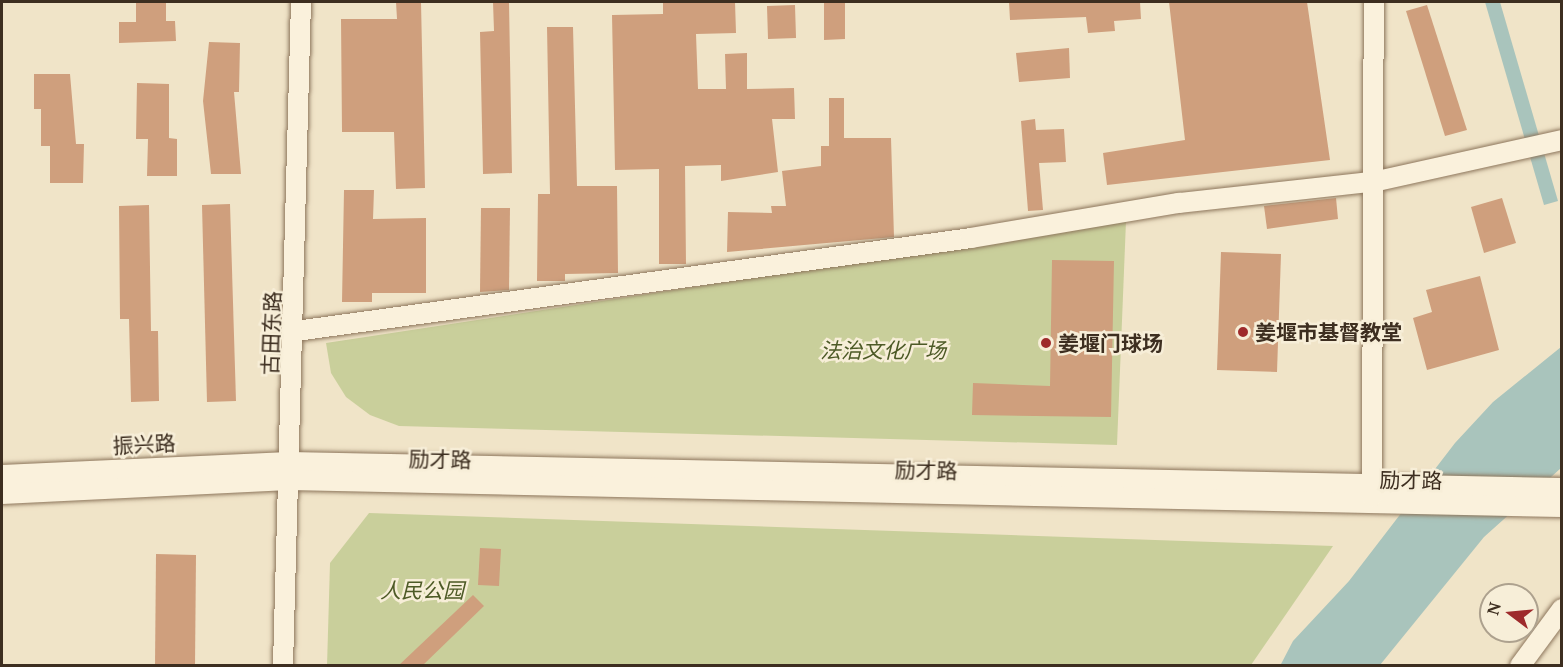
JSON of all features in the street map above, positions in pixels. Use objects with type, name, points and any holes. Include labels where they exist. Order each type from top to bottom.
[{"type":"street","name":"古田东路","points":[[283,666],[296,332],[302,2]]},
{"type":"street","points":[[1372,494],[1377,181],[1374,2]]},
{"type":"street","points":[[296,332],[971,238],[1179,203],[1377,181],[1457,167],[1555,142]]},
{"type":"street","name":"励才路","points":[[289,471],[1372,494],[1407,486],[1562,488]]},
{"type":"street","name":"振兴路","points":[[2,475],[289,471]]},
{"type":"street","name":"振兴路","points":[[2,494],[289,471]]},
{"type":"street","name":"励才路","points":[[1372,494],[1396,503],[1552,506]]},
{"type":"street","points":[[1520,666],[1562,609]]},
{"type":"green space","name":"法治文化广场","points":[[1126,221],[1117,445],[399,426],[370,415],[346,397],[331,373],[326,343]]},
{"type":"green space","name":"人民公园","points":[[369,513],[1333,546],[1251,665],[327,666],[330,563]]},
{"type":"water","points":[[1485,2],[1500,2],[1558,201],[1544,205]]},
{"type":"water","points":[[1561,347],[1561,468],[1484,537],[1380,665],[1280,666],[1293,641],[1349,581],[1455,443],[1493,402]]},
{"type":"building","points":[[136,2],[166,2],[166,21],[175,21],[176,41],[119,43],[119,22],[136,22]]},
{"type":"building","points":[[396,2],[421,2],[425,188],[396,189],[394,132],[342,132],[341,19],[397,19]]},
{"type":"building","points":[[493,2],[509,2],[512,173],[483,174],[480,32],[494,31]]},
{"type":"building","points":[[735,2],[736,33],[696,34],[698,89],[726,89],[725,54],[747,53],[747,89],[794,88],[795,119],[772,119],[778,172],[721,181],[721,165],[685,166],[686,264],[659,264],[659,169],[615,170],[612,15],[663,14],[663,3]]},
{"type":"building","points":[[824,2],[845,2],[845,39],[824,40]]},
{"type":"building","points":[[1009,2],[1140,2],[1141,19],[1114,21],[1115,31],[1088,33],[1086,17],[1010,20]]},
{"type":"building","points":[[1169,2],[1307,2],[1330,160],[1107,185],[1103,153],[1185,140]]},
{"type":"building","points":[[795,5],[796,38],[768,39],[767,6]]},
{"type":"building","points":[[1427,5],[1467,130],[1445,136],[1406,11]]},
{"type":"building","points":[[547,27],[573,27],[577,186],[617,186],[618,273],[565,274],[565,281],[537,281],[538,194],[550,194]]},
{"type":"building","points":[[209,42],[240,43],[239,92],[234,92],[241,174],[211,174],[203,101]]},
{"type":"building","points":[[1069,48],[1070,78],[1019,82],[1016,53]]},
{"type":"building","points":[[34,74],[70,74],[76,144],[84,144],[83,183],[50,183],[50,146],[41,146],[41,109],[34,109]]},
{"type":"building","points":[[137,83],[169,84],[169,138],[177,139],[177,176],[147,176],[148,139],[136,139]]},
{"type":"building","points":[[829,98],[844,98],[844,138],[891,138],[894,237],[727,252],[728,212],[772,213],[771,206],[786,206],[782,171],[821,166],[821,146],[829,146]]},
{"type":"building","points":[[1035,119],[1036,130],[1064,129],[1066,162],[1039,163],[1043,210],[1028,211],[1021,121]]},
{"type":"building","points":[[344,190],[374,190],[373,219],[426,218],[426,293],[372,293],[372,302],[342,302]]},
{"type":"building","points":[[1336,198],[1338,219],[1267,229],[1264,206]]},
{"type":"building","points":[[1502,198],[1516,243],[1484,253],[1471,207]]},
{"type":"building","points":[[230,204],[236,401],[207,402],[202,205]]},
{"type":"building","points":[[149,205],[151,331],[158,331],[159,401],[131,402],[129,319],[120,319],[119,206]]},
{"type":"building","points":[[481,208],[510,208],[509,290],[480,292]]},
{"type":"building","points":[[1221,252],[1281,254],[1277,372],[1217,370]]},
{"type":"building","points":[[1052,260],[1114,261],[1111,417],[972,415],[973,383],[1050,386]]},
{"type":"building","points":[[1480,276],[1499,350],[1427,370],[1413,318],[1432,312],[1426,290]]},
{"type":"building","points":[[480,548],[501,549],[499,586],[478,585]]},
{"type":"building","points":[[156,554],[196,555],[195,666],[155,666]]},
{"type":"building","points":[[473,595],[484,606],[422,666],[398,666]]},
{"type":"place","name":"姜堰市基督教堂","points":[[1243,332]]},
{"type":"place","name":"姜堰门球场","points":[[1046,343]]}]
